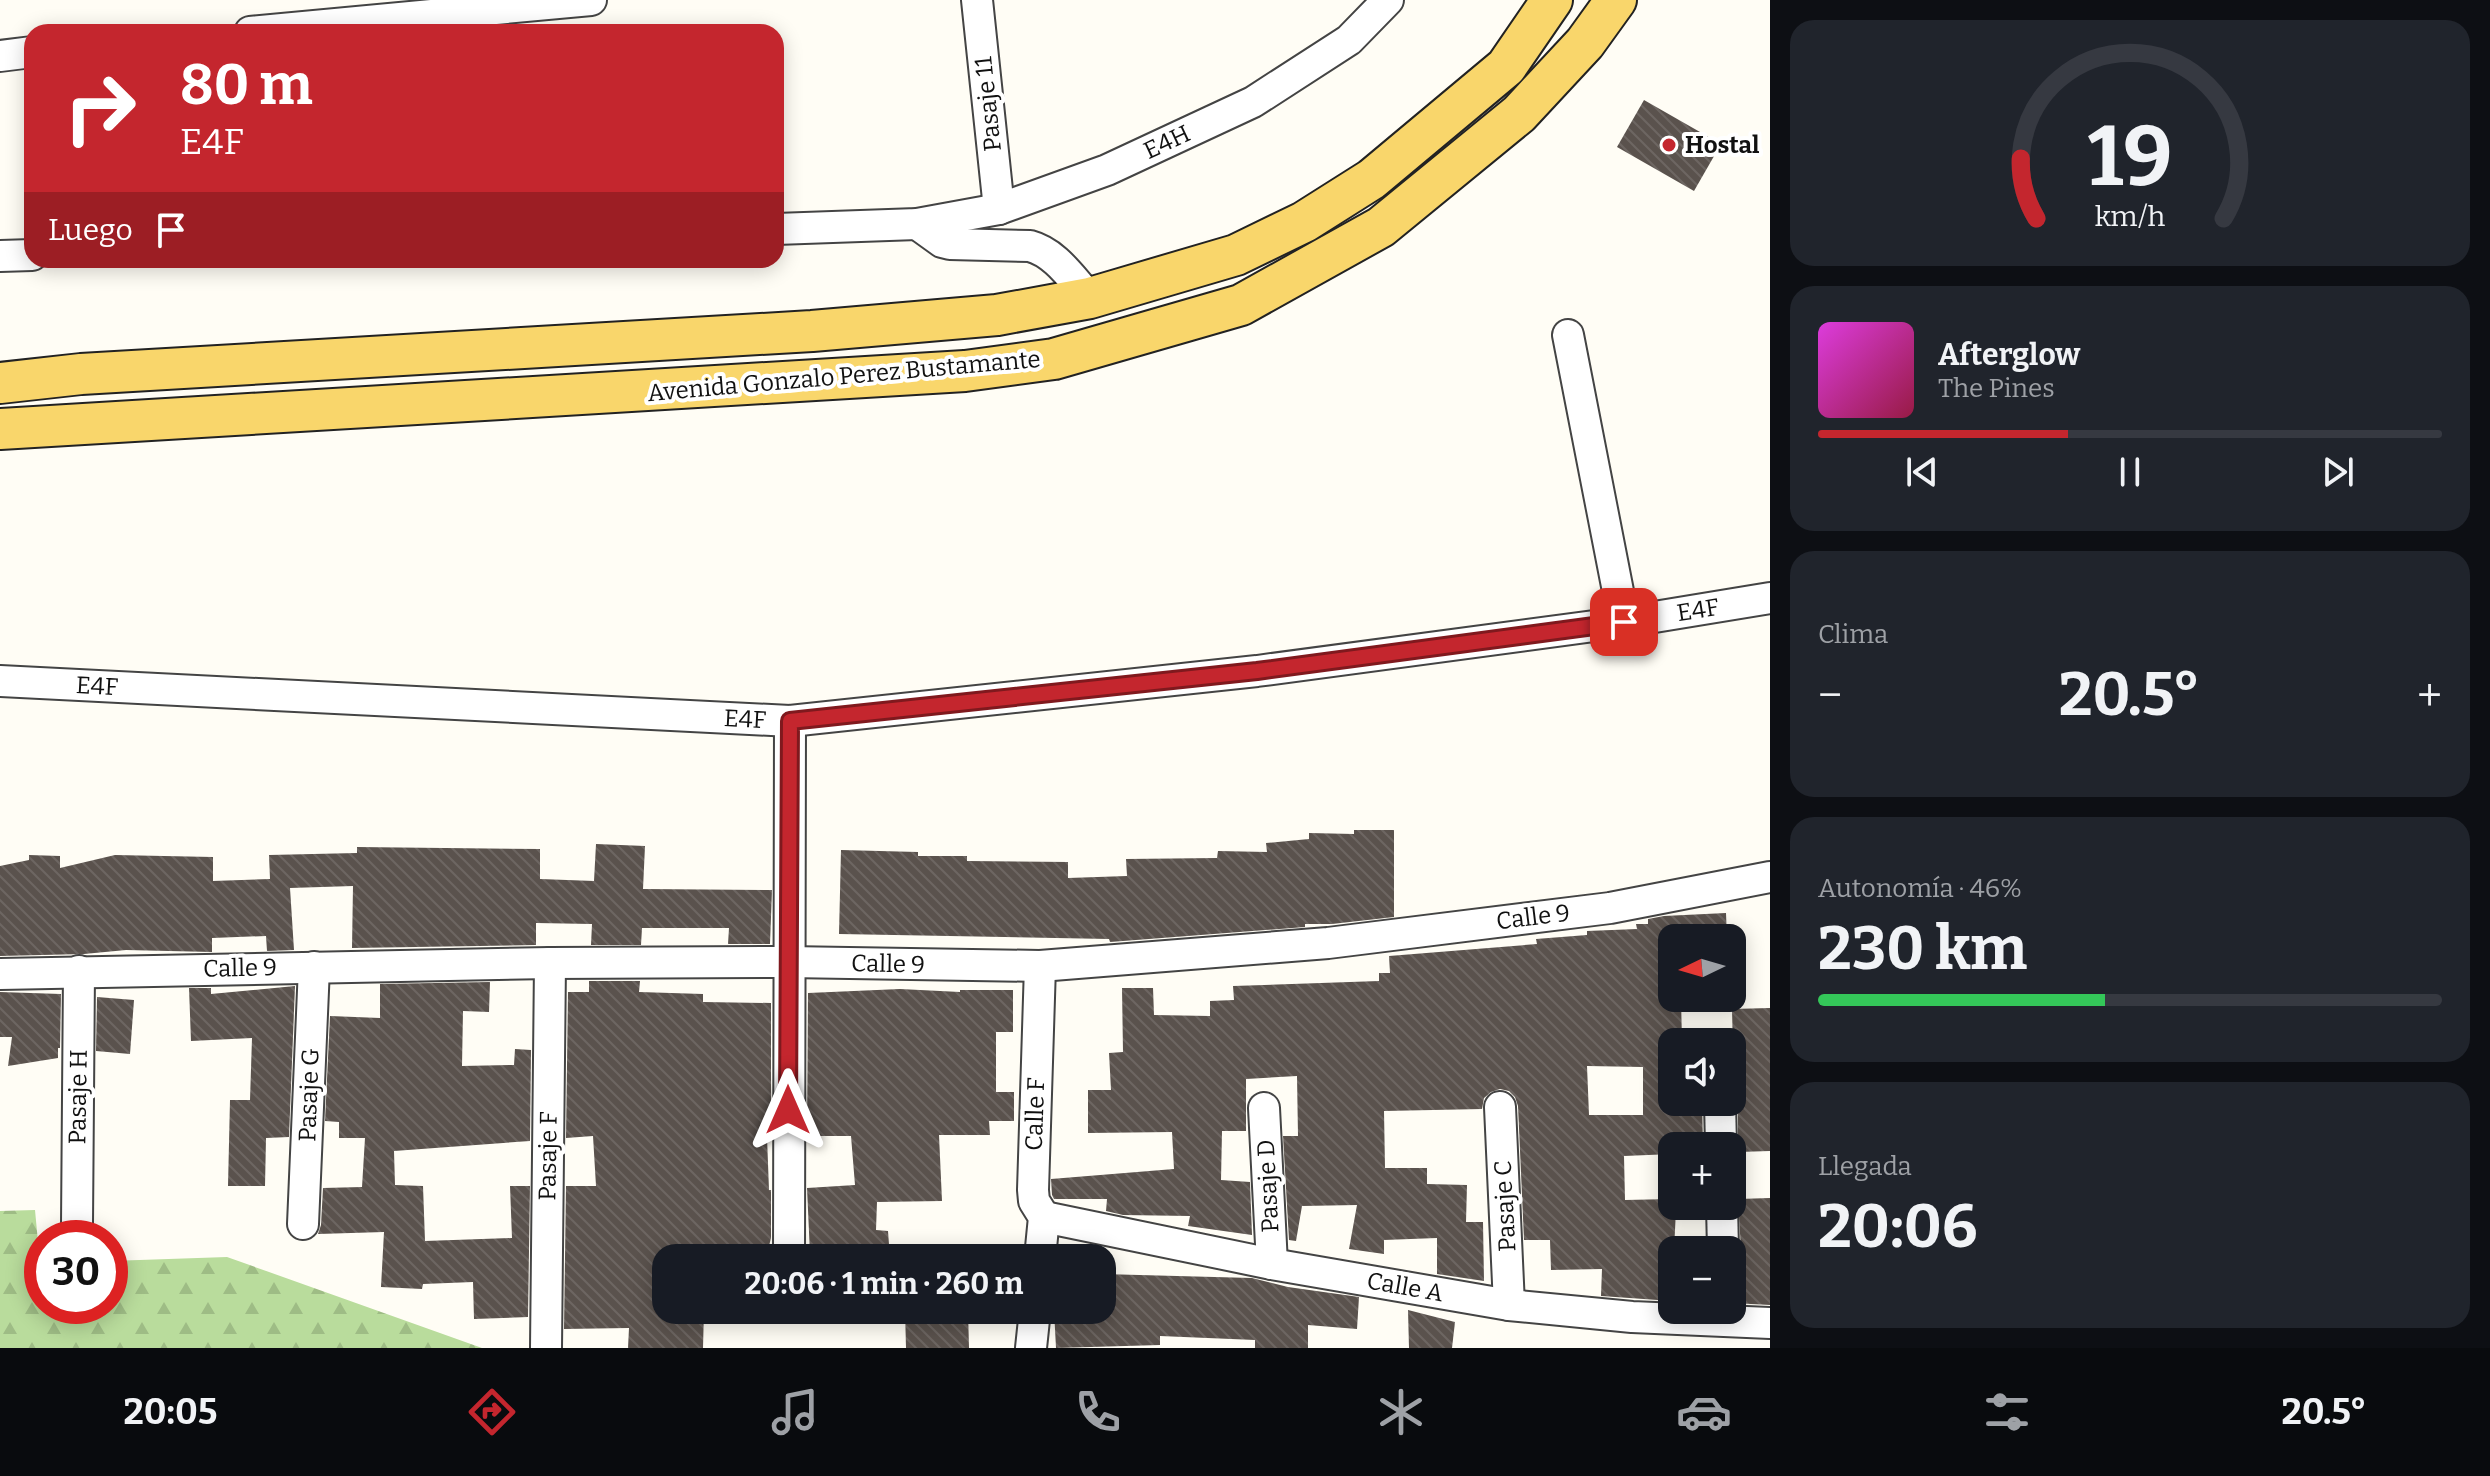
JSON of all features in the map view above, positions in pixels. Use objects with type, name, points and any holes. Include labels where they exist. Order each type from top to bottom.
[{"type":"main road","name":"Avenida Gonzalo Perez Bustamante","points":[[0,383],[81,374],[812,331],[997,315],[1090,298],[1236,255],[1304,222],[1372,179],[1506,67],[1552,0]]},
{"type":"main road","name":"Avenida Gonzalo Perez Bustamante","points":[[0,429],[965,371],[1054,359],[1241,305],[1381,227],[1519,114],[1585,43],[1616,0]]},
{"type":"street","points":[[335,24],[591,0]]},
{"type":"street","name":"Pasaje 11","points":[[977,0],[999,209]]},
{"type":"street","name":"E4H","points":[[784,229],[917,224],[999,209],[1107,170],[1253,102],[1349,40],[1388,0]]},
{"type":"street","points":[[0,56],[24,53]]},
{"type":"street","points":[[917,224],[942,242],[950,244],[1030,246],[1040,249],[1052,256],[1090,298]]},
{"type":"street","points":[[0,256],[24,255]]},
{"type":"street","points":[[1568,335],[1624,622]]},
{"type":"street","name":"E4F","points":[[0,681],[790,721],[1257,671],[1624,622],[1770,598]]},
{"type":"street","points":[[789,1244],[790,721]]},
{"type":"street","name":"Calle 9","points":[[0,974],[550,963],[788,962],[1040,966],[1328,943],[1610,908],[1770,877]]},
{"type":"street","name":"Pasaje F","points":[[546,1348],[550,963]]},
{"type":"street","name":"Calle F","points":[[1040,966],[1033,1190],[1034,1201],[1044,1217],[1041,1244]]},
{"type":"street","name":"Pasaje G","points":[[303,1224],[314,967]]},
{"type":"street","name":"Pasaje H","points":[[77,1220],[79,971]]},
{"type":"street","name":"Pasaje C","points":[[1500,1107],[1509,1305]]},
{"type":"street","name":"Pasaje D","points":[[1264,1108],[1272,1264]]},
{"type":"street","name":"Calle A","points":[[1044,1217],[1272,1264],[1509,1305],[1658,1317]]},
{"type":"street","name":"Calle A","points":[[1746,1319],[1770,1323]]},
{"type":"street","points":[[1031,1348],[1034,1324]]},
{"type":"green space","points":[[35,1210],[36,1220],[24,1220],[24,1324],[128,1324],[128,1260],[227,1257],[482,1348],[0,1348],[0,1211]]},
{"type":"building","name":"Hostal","points":[[1644,100],[1721,144],[1694,191],[1617,147]]},
{"type":"building","points":[[1354,830],[1394,830],[1394,917],[1110,942],[1109,939],[839,934],[841,850],[967,856],[967,861],[1068,862],[1068,878],[1127,876],[1126,859],[1217,858],[1218,851],[1267,852],[1266,843],[1309,839],[1309,833],[1354,834]]},
{"type":"building","points":[[596,844],[645,846],[643,889],[772,890],[770,944],[728,944],[729,928],[642,928],[641,945],[591,945],[592,924],[536,923],[536,945],[352,948],[353,886],[290,888],[294,950],[267,951],[266,936],[212,938],[212,952],[126,950],[0,956],[0,866],[29,860],[29,855],[60,856],[60,868],[115,855],[213,857],[213,881],[270,879],[269,855],[357,853],[357,847],[540,849],[540,879],[594,881]]},
{"type":"building","points":[[1726,913],[1726,924],[1658,924],[1658,1012],[1681,1012],[1682,1028],[1658,1028],[1658,1116],[1702,1116],[1703,1132],[1658,1132],[1658,1155],[1624,1156],[1625,1200],[1658,1199],[1658,1220],[1676,1220],[1675,1236],[1658,1236],[1658,1300],[1601,1296],[1602,1269],[1551,1270],[1550,1240],[1524,1240],[1518,1106],[1509,1091],[1500,1089],[1484,1098],[1482,1109],[1384,1111],[1385,1168],[1427,1168],[1427,1184],[1467,1185],[1466,1222],[1483,1222],[1484,1281],[1437,1274],[1437,1238],[1384,1240],[1384,1254],[1349,1249],[1357,1205],[1302,1206],[1296,1241],[1289,1240],[1283,1136],[1298,1136],[1297,1076],[1246,1079],[1246,1131],[1222,1131],[1221,1180],[1250,1182],[1252,1235],[1188,1226],[1190,1216],[1123,1215],[1106,1211],[1107,1199],[1054,1199],[1052,1195],[1051,1179],[1174,1169],[1172,1132],[1088,1133],[1088,1090],[1111,1090],[1109,1053],[1123,1052],[1122,988],[1153,988],[1154,1015],[1210,1016],[1210,1001],[1234,1000],[1233,986],[1379,981],[1379,973],[1390,973],[1389,956],[1537,944],[1536,939],[1587,935],[1587,931],[1637,929],[1636,924],[1648,924],[1648,919]],"holes":[[[1587,1066],[1643,1067],[1643,1115],[1589,1115]]]},
{"type":"building","points":[[589,981],[640,981],[639,992],[703,994],[703,1002],[771,1003],[771,1137],[767,1137],[771,1190],[770,1244],[652,1244],[652,1324],[704,1324],[703,1348],[628,1348],[629,1328],[564,1329],[566,1186],[596,1186],[593,1136],[566,1138],[568,992],[589,992]]},
{"type":"building","points":[[490,982],[489,1012],[463,1011],[462,1066],[514,1065],[515,1049],[531,1050],[530,1141],[394,1151],[395,1185],[423,1186],[425,1241],[512,1238],[510,1186],[530,1186],[528,1317],[474,1319],[473,1282],[423,1284],[422,1289],[381,1287],[384,1232],[318,1234],[323,1188],[362,1187],[365,1138],[339,1138],[339,1122],[325,1121],[330,1016],[380,1018],[380,984]]},
{"type":"building","points":[[295,986],[289,1137],[266,1138],[265,1186],[228,1186],[230,1100],[250,1100],[252,1038],[191,1041],[189,988],[211,988],[211,994]]},
{"type":"building","points":[[900,989],[960,992],[1013,990],[1013,1032],[996,1032],[996,1092],[1014,1092],[1014,1121],[989,1121],[990,1135],[939,1135],[942,1201],[877,1202],[876,1230],[888,1231],[889,1244],[810,1244],[807,1188],[855,1185],[851,1136],[807,1136],[808,993]]},
{"type":"building","points":[[0,992],[61,994],[58,1058],[8,1066],[12,1037],[0,1037]]},
{"type":"building","points":[[97,997],[134,1000],[130,1054],[96,1051]]},
{"type":"building","points":[[1770,1008],[1770,1151],[1746,1152],[1746,1132],[1738,1132],[1738,1116],[1746,1116],[1746,1028],[1732,1028],[1732,1012],[1746,1012],[1746,1009]]},
{"type":"building","points":[[1770,1198],[1770,1305],[1746,1304],[1746,1236],[1740,1236],[1739,1220],[1746,1220],[1746,1199]]},
{"type":"building","points":[[1116,1274],[1252,1278],[1288,1287],[1359,1297],[1357,1329],[1308,1325],[1308,1348],[1255,1348],[1255,1340],[1160,1336],[1160,1345],[1056,1348],[1055,1324],[1116,1324]]},
{"type":"building","points":[[1408,1310],[1455,1322],[1452,1348],[1409,1348]]},
{"type":"building","points":[[905,1324],[968,1324],[969,1348],[906,1348]]},
{"type":"place","name":"Hostal","points":[[1669,145]]},
{"type":"route","points":[[788,1110],[790,721],[1257,671],[1624,622]]}]
